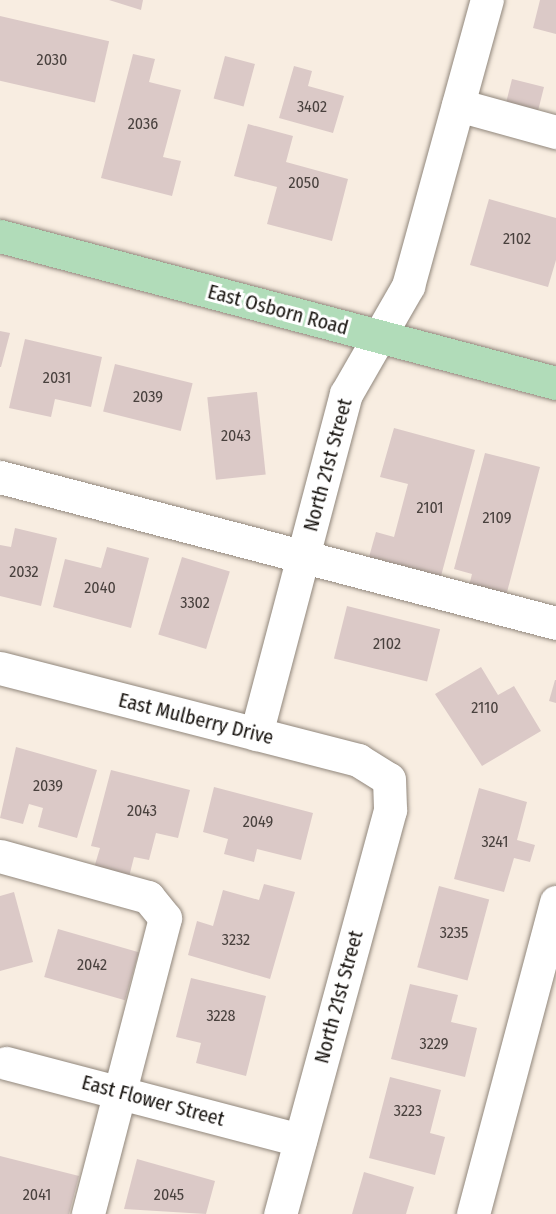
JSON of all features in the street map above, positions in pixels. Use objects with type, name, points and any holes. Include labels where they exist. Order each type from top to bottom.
[{"type":"main road","name":"East Osborn Road","points":[[0,236],[556,383]]},
{"type":"street","name":"North 21st Street","points":[[256,735],[346,394],[408,286],[487,0]]},
{"type":"street","points":[[458,105],[556,132]]},
{"type":"street","points":[[0,477],[304,553],[556,623]]},
{"type":"street","name":"East Mulberry Drive","points":[[0,668],[358,760],[389,779]]},
{"type":"street","name":"North 21st Street","points":[[280,1214],[390,810],[389,779]]},
{"type":"street","points":[[0,856],[148,897],[165,918],[88,1214]]},
{"type":"street","points":[[473,1214],[556,902]]},
{"type":"street","name":"East Flower Street","points":[[6,1063],[300,1140]]},
{"type":"building","points":[[109,0],[143,0],[141,10]]},
{"type":"building","points":[[540,0],[556,0],[556,34],[533,28]]},
{"type":"building","points":[[0,16],[109,41],[95,103],[0,81]]},
{"type":"building","points":[[133,54],[155,59],[149,82],[181,90],[163,157],[181,161],[172,196],[101,178]]},
{"type":"building","points":[[225,56],[255,64],[244,107],[214,99]]},
{"type":"building","points":[[294,66],[312,71],[308,86],[344,96],[333,133],[279,118]]},
{"type":"building","points":[[512,79],[544,87],[537,115],[505,107]]},
{"type":"building","points":[[248,124],[293,136],[286,162],[348,179],[332,241],[267,224],[277,187],[234,176]]},
{"type":"building","points":[[489,199],[556,218],[556,260],[548,287],[470,265]]},
{"type":"building","points":[[0,331],[10,333],[1,367],[0,367]]},
{"type":"building","points":[[25,339],[102,357],[91,407],[55,399],[51,417],[9,408]]},
{"type":"building","points":[[115,364],[193,383],[181,431],[103,412]]},
{"type":"building","points":[[257,392],[266,475],[216,480],[207,397]]},
{"type":"building","points":[[394,428],[475,450],[441,576],[369,557],[376,532],[394,537],[408,484],[380,477]]},
{"type":"building","points":[[485,453],[540,467],[506,596],[469,586],[472,574],[454,569]]},
{"type":"building","points":[[15,528],[57,538],[41,606],[0,596],[0,545],[11,547]]},
{"type":"building","points":[[107,547],[149,558],[131,628],[53,607],[65,559],[101,568]]},
{"type":"building","points":[[182,557],[230,572],[206,649],[158,634]]},
{"type":"building","points":[[347,606],[440,629],[427,682],[334,658]]},
{"type":"building","points":[[481,667],[498,695],[514,686],[541,731],[482,766],[435,694]]},
{"type":"building","points":[[556,680],[556,703],[549,701]]},
{"type":"building","points":[[16,747],[97,770],[77,838],[38,827],[43,808],[29,804],[23,824],[0,818]]},
{"type":"building","points":[[111,770],[190,790],[178,838],[156,833],[149,860],[134,857],[129,877],[94,868],[100,848],[91,846]]},
{"type":"building","points":[[214,787],[313,813],[301,860],[257,849],[254,862],[224,854],[228,839],[203,832]]},
{"type":"building","points":[[479,788],[527,802],[517,840],[535,845],[530,862],[514,858],[504,892],[454,879]]},
{"type":"building","points":[[264,884],[295,892],[270,979],[188,955],[197,921],[213,926],[223,890],[259,900]]},
{"type":"building","points":[[439,886],[489,899],[467,981],[417,967]]},
{"type":"building","points":[[14,892],[33,962],[0,971],[0,896]]},
{"type":"building","points":[[58,929],[139,952],[125,1000],[44,977]]},
{"type":"building","points":[[191,978],[266,996],[246,1076],[196,1063],[201,1043],[176,1037]]},
{"type":"building","points":[[410,984],[458,995],[451,1022],[477,1028],[465,1077],[391,1059]]},
{"type":"building","points":[[390,1077],[441,1090],[430,1133],[445,1137],[435,1175],[369,1158]]},
{"type":"building","points":[[0,1156],[79,1176],[69,1214],[0,1214]]},
{"type":"building","points":[[137,1159],[215,1181],[206,1214],[124,1209]]},
{"type":"building","points":[[364,1172],[414,1187],[406,1214],[352,1214]]}]
